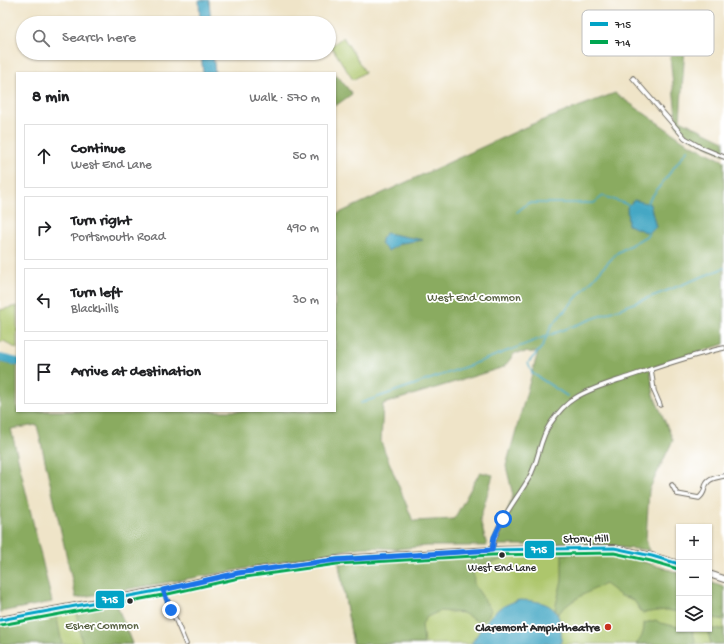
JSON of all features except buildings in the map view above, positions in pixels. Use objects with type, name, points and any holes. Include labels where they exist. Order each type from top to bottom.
[{"type":"main road","name":"Stony Hill","points":[[0,620],[163,590],[238,573],[337,560],[492,550],[614,548],[652,556],[676,563]]},
{"type":"main road","points":[[712,575],[724,579]]},
{"type":"street","points":[[633,78],[685,138],[700,147],[724,157]]},
{"type":"street","points":[[492,550],[494,537],[503,519],[533,470],[544,434],[550,423],[574,398],[586,392],[651,369],[724,348]]},
{"type":"street","points":[[651,369],[654,391],[660,404]]},
{"type":"street","points":[[672,485],[676,494],[700,498],[706,483],[709,480],[724,476]]},
{"type":"street","points":[[163,590],[186,644]]},
{"type":"green space","points":[[343,37],[365,72],[353,80],[336,54],[336,42]]},
{"type":"green space","points":[[670,56],[684,56],[680,120],[724,141],[724,155],[690,137],[677,126]]},
{"type":"green space","points":[[336,76],[352,94],[336,105]]},
{"type":"green space","name":"West End Common","points":[[615,93],[684,141],[724,161],[724,344],[650,368],[654,396],[673,440],[649,490],[646,539],[649,550],[589,545],[496,545],[513,495],[506,466],[538,352],[515,353],[504,367],[383,404],[381,442],[413,521],[454,519],[480,472],[493,475],[480,519],[487,546],[427,546],[396,549],[368,547],[357,548],[252,568],[76,598],[37,425],[11,429],[52,602],[0,612],[0,362],[16,366],[16,412],[336,412],[336,215],[530,125]]},
{"type":"green space","points":[[16,306],[16,348],[4,341],[0,342],[0,310]]},
{"type":"green space","points":[[524,553],[616,553],[676,572],[676,632],[712,632],[712,583],[724,587],[724,644],[353,644],[339,564]]},
{"type":"green space","points":[[616,553],[676,572],[676,612],[666,610],[642,613],[635,602],[629,598],[621,596],[605,584],[574,600],[558,614],[555,609],[562,580],[562,554]]},
{"type":"green space","points":[[504,554],[505,558],[502,560],[481,565],[473,569],[474,584],[491,610],[483,620],[478,622],[463,613],[440,611],[427,617],[422,624],[424,644],[353,644],[339,564]]},
{"type":"green space","points":[[712,583],[724,587],[724,620],[712,618]]},
{"type":"green space","name":"Esher Common","points":[[116,603],[132,644],[0,644],[0,625]]},
{"type":"green space","points":[[116,603],[132,644],[82,644],[76,610]]},
{"type":"green space","points":[[56,613],[62,644],[0,644],[0,625]]},
{"type":"green space","points":[[656,620],[660,623],[676,626],[676,632],[693,632],[696,644],[636,644],[642,635],[644,623]]},
{"type":"green space","points":[[712,629],[724,629],[724,644],[711,644],[708,632],[712,632]]},
{"type":"water","points":[[199,0],[209,0],[210,16],[200,16]]},
{"type":"water","points":[[202,60],[214,60],[215,72],[203,72]]},
{"type":"water","points":[[634,200],[650,204],[656,227],[648,233],[628,225],[627,207]]},
{"type":"water","points":[[386,233],[423,240],[401,243],[388,251],[381,244],[381,239]]},
{"type":"water","points":[[519,600],[540,602],[554,609],[560,622],[561,644],[471,644],[495,612],[502,607]]},
{"type":"waterway","points":[[647,203],[688,149]]},
{"type":"waterway","points":[[517,212],[528,203],[594,203],[603,196],[629,205]]},
{"type":"waterway","points":[[567,396],[532,373],[528,363],[542,347],[552,325],[603,268],[617,253],[648,235],[648,233]]},
{"type":"waterway","points":[[361,403],[468,366],[724,268]]},
{"type":"waterway","points":[[0,358],[16,362]]},
{"type":"transit line","name":"715","points":[[0,620],[167,589],[238,573],[337,559],[492,550],[614,548],[652,556],[676,563]]},
{"type":"transit line","name":"714","points":[[1,625],[168,594],[239,578],[337,564],[492,555],[614,553],[676,568]]},
{"type":"place","name":"West End Lane","points":[[502,555]]},
{"type":"place","name":"Claremont Amphitheatre","points":[[608,627]]},
{"type":"route","points":[[171,610],[163,590],[238,573],[337,560],[492,550],[494,537],[503,519]]}]
